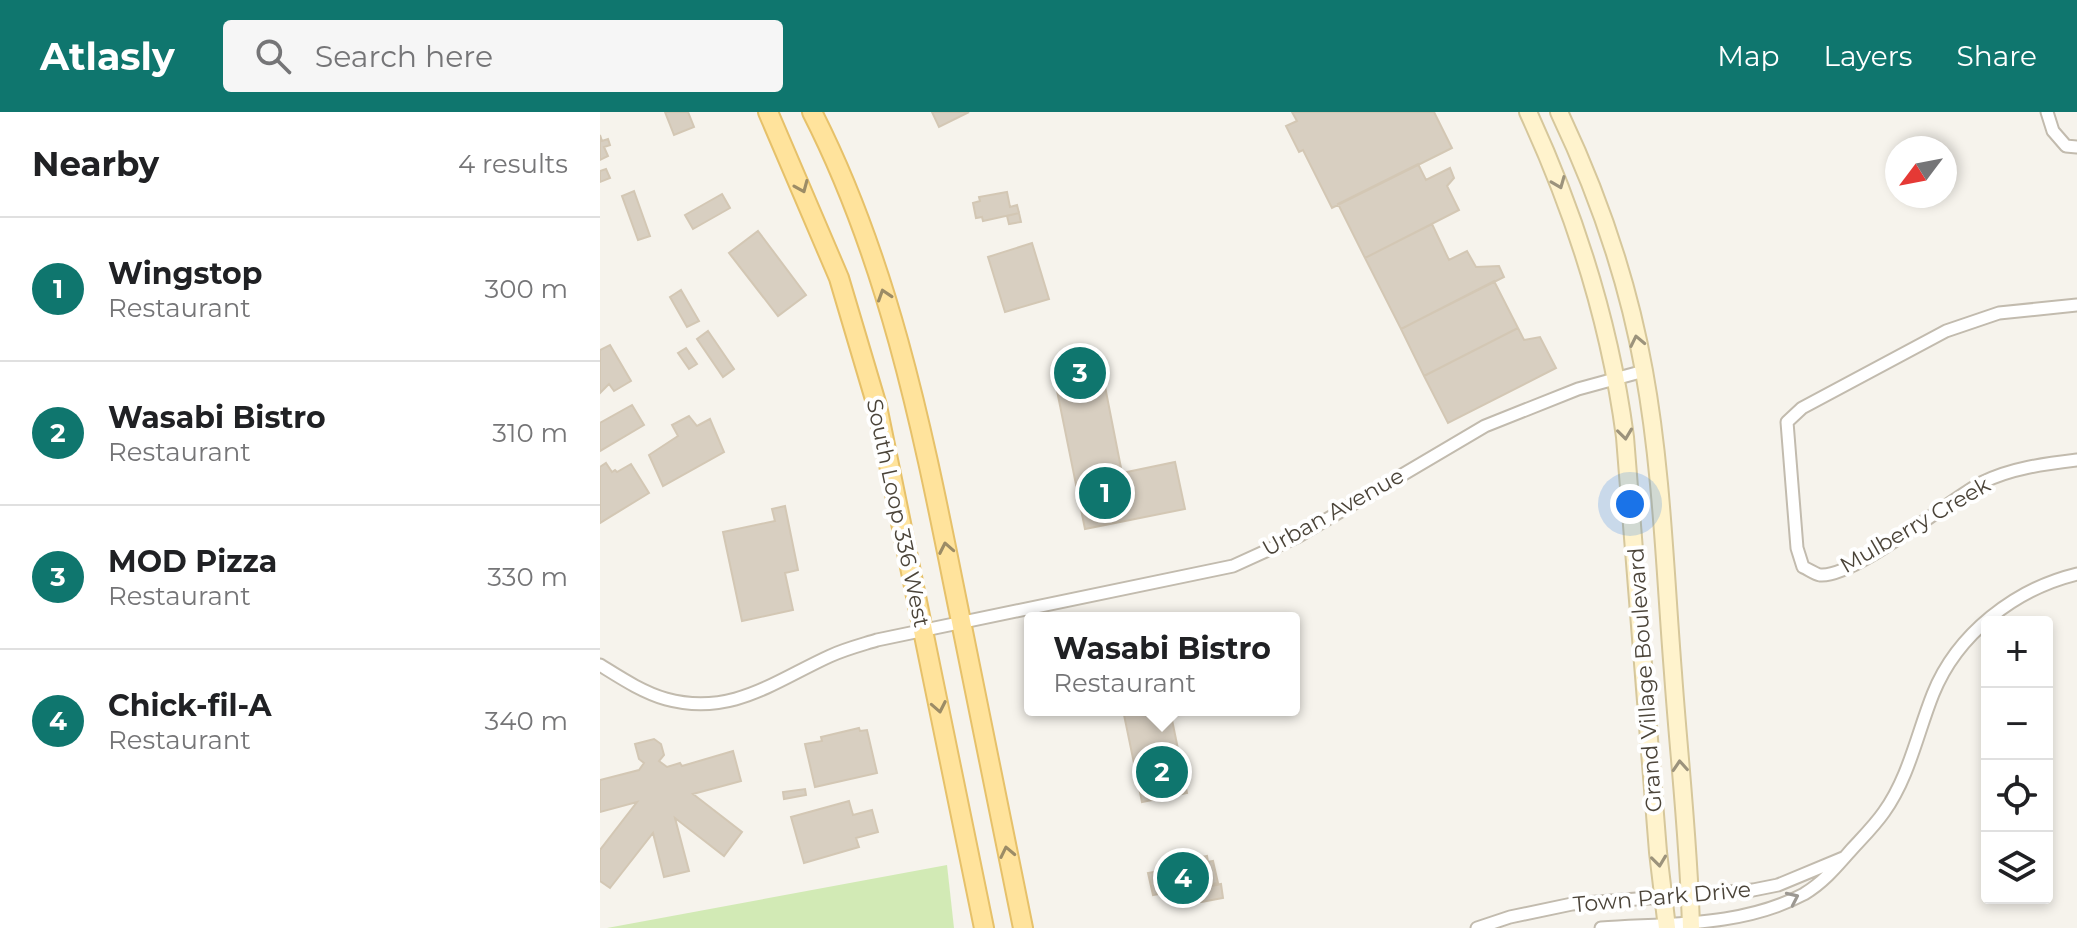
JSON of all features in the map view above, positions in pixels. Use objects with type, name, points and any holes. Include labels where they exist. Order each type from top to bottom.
[{"type":"main road","name":"South Loop 336 West","points":[[768,112],[833,263],[858,338],[880,421],[984,928]]},
{"type":"main road","name":"South Loop 336 West","points":[[812,112],[854,209],[896,331],[913,392],[1023,928]]},
{"type":"street","name":"Grand Village Boulevard","points":[[1528,112],[1579,236],[1617,377],[1634,534],[1658,852],[1667,926]]},
{"type":"street","name":"Grand Village Boulevard","points":[[1559,112],[1608,231],[1644,371],[1662,532],[1691,925]]},
{"type":"street","points":[[2047,112],[2053,131],[2072,147]]},
{"type":"street","name":"Mulberry Creek","points":[[2077,305],[1999,313],[1946,331],[1802,408],[1787,422],[1797,548],[1803,567],[1819,575],[1836,571],[1906,534],[1981,483],[2031,465],[2077,460]]},
{"type":"street","name":"Urban Avenue","points":[[600,665],[639,688],[666,699],[705,704],[736,700],[765,690],[853,647],[1233,566],[1297,537],[1485,426],[1541,402],[1644,371]]},
{"type":"street","points":[[1634,534],[1662,532]]},
{"type":"street","name":"Town Park Drive","points":[[1601,928],[1691,925],[1730,919],[1781,904],[1837,870],[1884,813],[1909,762],[1935,690],[1954,657],[1974,633],[2020,597],[2077,574]]},
{"type":"street","points":[[1648,710],[1675,707]]},
{"type":"street","name":"Town Park Drive","points":[[1477,928],[1510,917],[1572,904],[1741,892],[1778,885],[1845,857]]},
{"type":"green space","points":[[947,865],[954,928],[607,928]]},
{"type":"building","points":[[665,112],[688,112],[694,127],[674,135]]},
{"type":"building","points":[[932,112],[969,112],[939,127]]},
{"type":"building","points":[[1292,112],[1434,112],[1452,148],[1332,208],[1303,150],[1299,152],[1286,126],[1297,121]]},
{"type":"building","points":[[600,135],[602,141],[608,139],[610,145],[604,147],[608,156],[600,160]]},
{"type":"building","points":[[1418,164],[1426,180],[1450,168],[1454,178],[1447,186],[1459,210],[1365,258],[1338,204]]},
{"type":"building","points":[[606,169],[610,178],[600,182],[600,171]]},
{"type":"building","points":[[634,191],[650,236],[638,240],[622,196]]},
{"type":"building","points":[[1007,192],[1010,207],[1017,205],[1019,213],[983,221],[982,217],[976,218],[973,203],[980,201],[979,197]]},
{"type":"building","points":[[722,194],[730,208],[693,229],[685,215]]},
{"type":"building","points":[[1019,213],[1021,222],[1009,224],[1007,216]]},
{"type":"building","points":[[1432,224],[1449,260],[1467,251],[1476,267],[1499,266],[1504,277],[1401,329],[1365,258]]},
{"type":"building","points":[[758,231],[806,295],[778,316],[729,253]]},
{"type":"building","points":[[1032,243],[1049,299],[1005,312],[988,257]]},
{"type":"building","points":[[1494,281],[1518,328],[1424,376],[1401,329]]},
{"type":"building","points":[[681,290],[699,321],[687,327],[670,297]]},
{"type":"building","points":[[1518,328],[1524,340],[1540,337],[1556,368],[1448,423],[1424,376]]},
{"type":"building","points":[[708,331],[734,369],[723,377],[697,339]]},
{"type":"building","points":[[610,345],[631,381],[614,391],[609,384],[600,393],[600,350]]},
{"type":"building","points":[[686,348],[697,364],[689,369],[678,353]]},
{"type":"building","points":[[1099,356],[1122,473],[1175,462],[1185,509],[1085,529],[1052,366]]},
{"type":"building","points":[[632,405],[644,425],[600,451],[600,423]]},
{"type":"building","points":[[689,416],[697,426],[710,419],[724,452],[663,486],[649,455],[678,436],[672,425]]},
{"type":"building","points":[[606,463],[612,472],[631,464],[649,493],[600,523],[600,467]]},
{"type":"building","points":[[785,506],[798,570],[785,573],[793,610],[742,621],[723,532],[775,521],[772,509]]},
{"type":"building","points":[[1124,716],[1171,716],[1187,793],[1142,802]]},
{"type":"building","points":[[859,728],[860,731],[867,730],[877,773],[815,787],[805,744]]},
{"type":"building","points":[[654,739],[661,744],[664,755],[659,761],[667,767],[680,763],[682,766],[733,751],[741,781],[693,794],[742,832],[724,856],[675,818],[689,871],[664,877],[653,833],[610,888],[600,881],[600,850],[637,802],[600,812],[600,780],[639,770],[644,763],[639,759],[635,744]]},
{"type":"building","points":[[805,789],[806,795],[784,799],[783,792]]},
{"type":"building","points":[[849,801],[853,815],[872,810],[878,832],[856,838],[859,847],[804,863],[791,817]]},
{"type":"building","points":[[1207,856],[1208,862],[1174,869],[1172,863]]},
{"type":"building","points":[[1213,861],[1218,883],[1153,895],[1148,873]]},
{"type":"building","points":[[1221,884],[1223,898],[1201,902],[1198,889]]},
{"type":"place","name":"MOD Pizza","points":[[1080,373]]},
{"type":"place","name":"Wingstop","points":[[1105,493]]},
{"type":"place","name":"Wasabi Bistro","points":[[1162,772]]},
{"type":"place","name":"Chick-fil-A","points":[[1183,878]]}]
